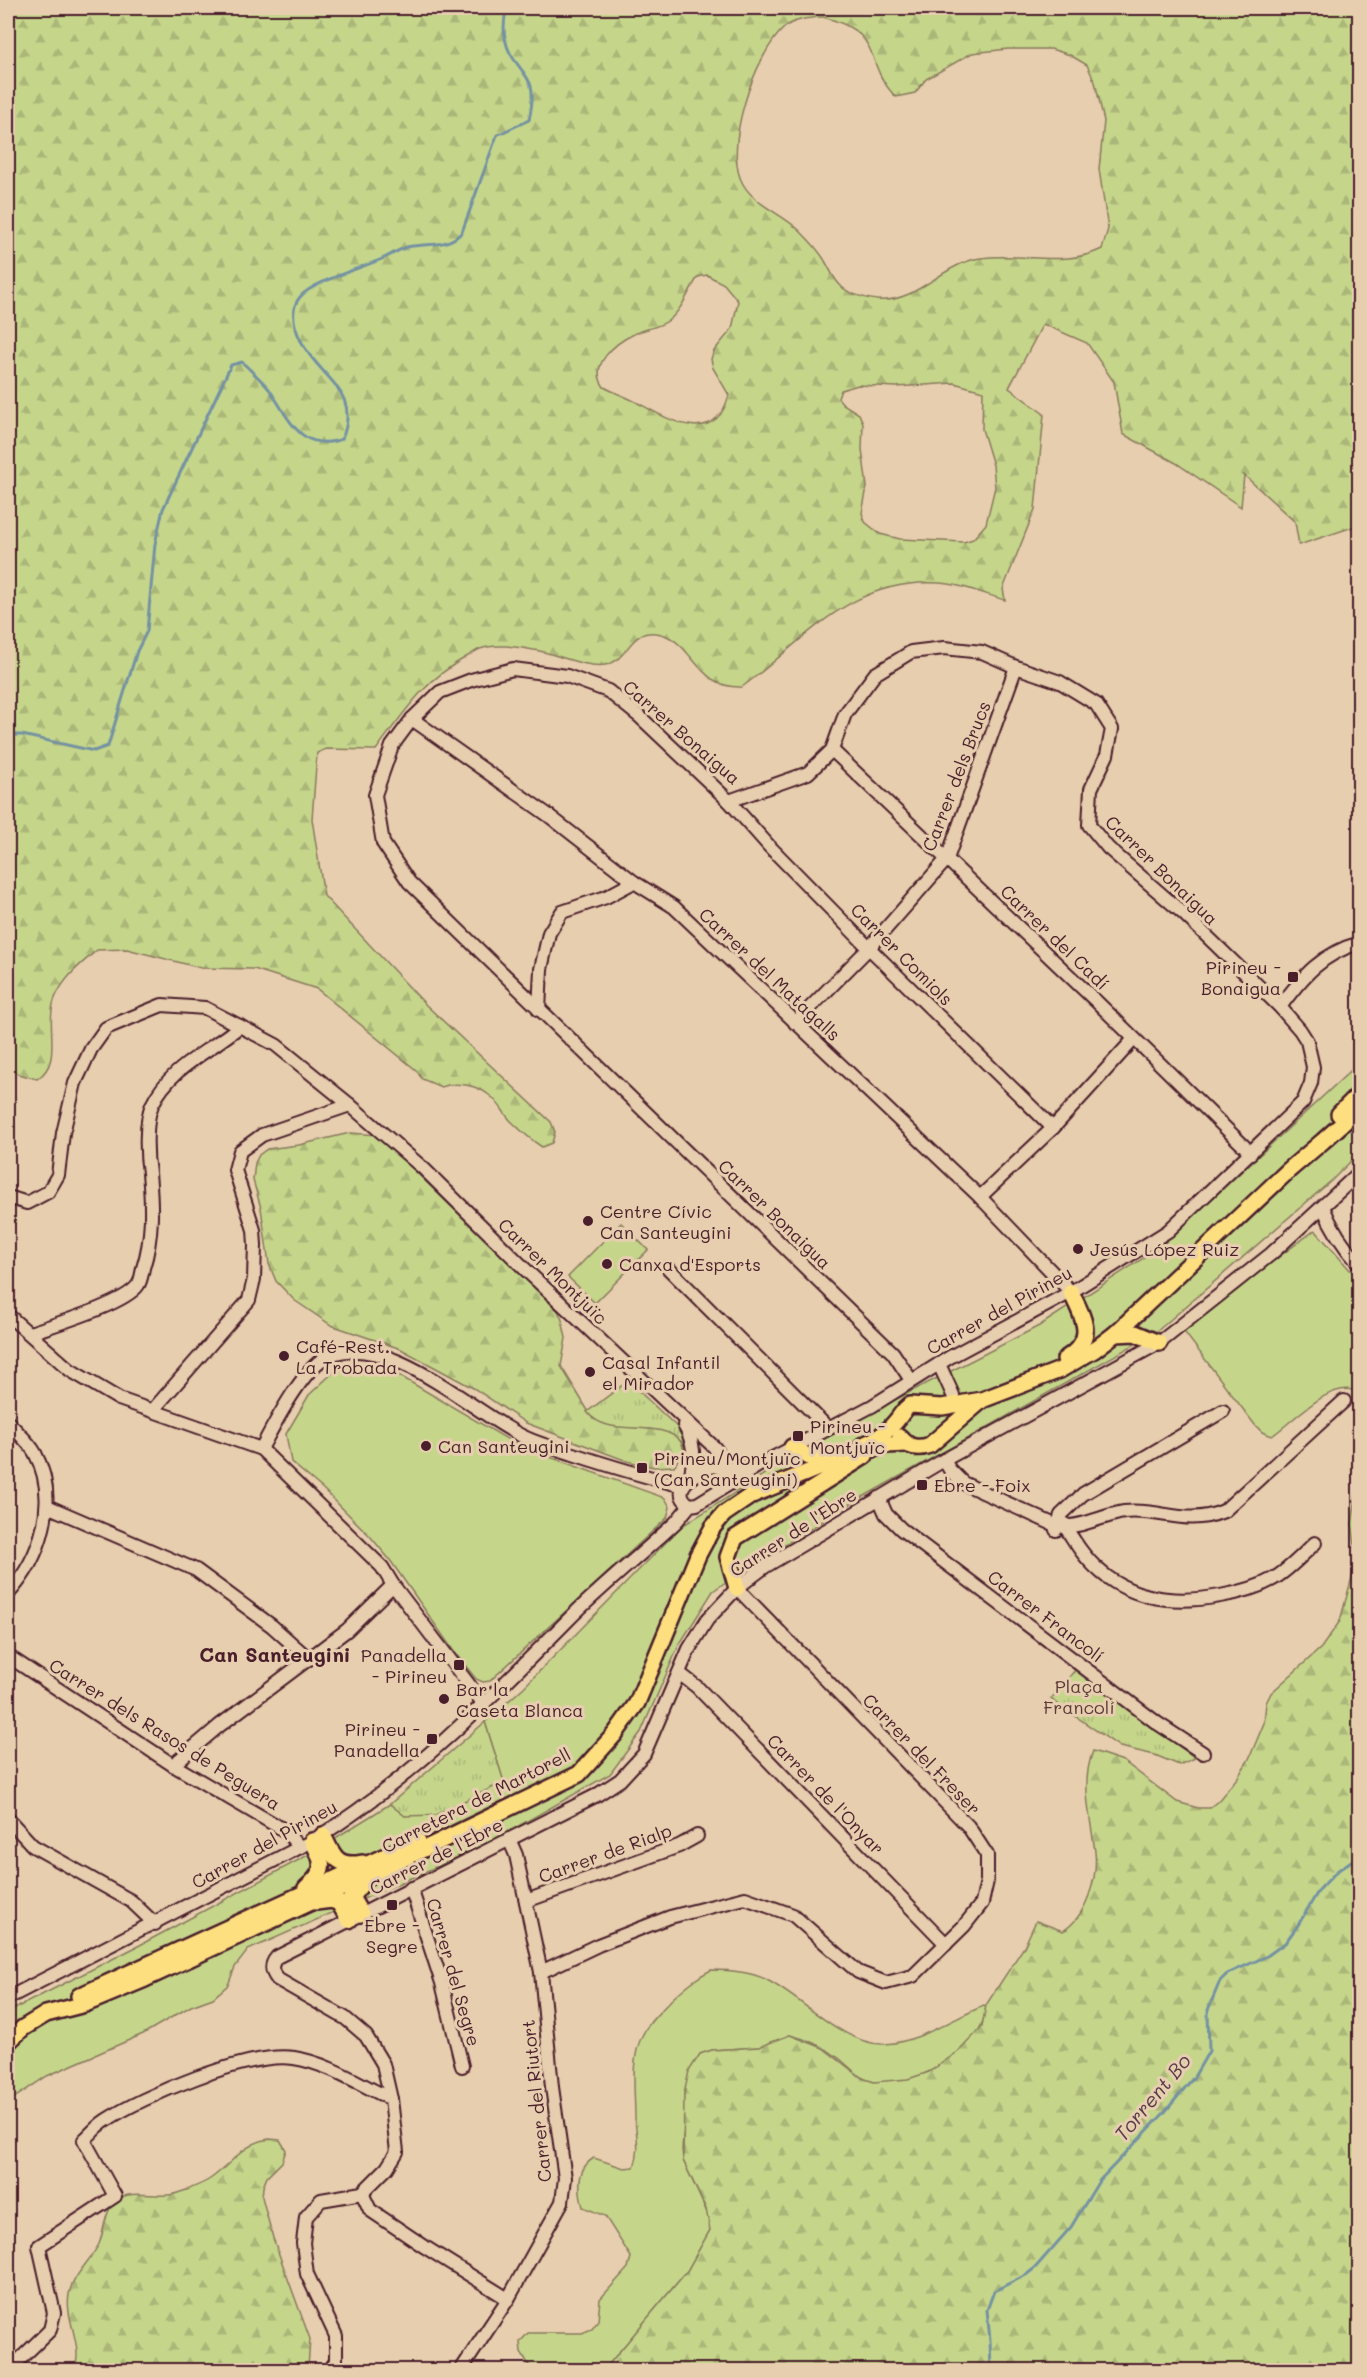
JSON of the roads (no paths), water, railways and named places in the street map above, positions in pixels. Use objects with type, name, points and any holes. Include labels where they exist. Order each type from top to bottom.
[{"type":"main road","points":[[1289,1170],[1302,1153],[1359,1093]]},
{"type":"main road","points":[[982,1400],[930,1445],[911,1447],[897,1432],[901,1413],[910,1406],[942,1407],[982,1400],[1070,1365],[1115,1334],[1289,1170],[1359,1108]]},
{"type":"main road","points":[[1027,1382],[1072,1354],[1081,1345],[1085,1326],[1071,1292]]},
{"type":"main road","points":[[1115,1334],[1135,1333],[1159,1342]]},
{"type":"main road","points":[[925,1405],[938,1416],[940,1429],[938,1436]]},
{"type":"main road","points":[[792,1448],[809,1457],[840,1459],[879,1437],[898,1420]]},
{"type":"main road","name":"Carretera de Martorell","points":[[343,1896],[372,1868],[579,1774],[615,1734],[637,1703],[698,1555],[717,1521],[730,1509],[752,1495],[840,1459],[886,1445],[906,1444]]},
{"type":"main road","points":[[737,1588],[728,1557],[735,1538],[874,1450]]},
{"type":"main road","points":[[8,2042],[28,2024],[46,2014],[69,2010],[135,1983],[372,1868],[399,1850],[550,1780],[594,1757]]},
{"type":"main road","points":[[311,1841],[340,1862],[372,1868]]},
{"type":"main road","points":[[302,1900],[321,1869],[321,1857],[311,1841]]},
{"type":"main road","points":[[355,1917],[343,1896],[345,1879],[384,1862],[399,1850]]},
{"type":"main road","points":[[302,1900],[332,1900],[343,1896]]},
{"type":"street","name":"Carrer Bonaigua","points":[[911,1380],[893,1353],[409,882],[383,843],[375,795],[392,746],[412,718],[440,692],[471,680],[513,669],[567,676],[608,691],[639,716],[729,801],[807,773],[832,750],[845,714],[875,674],[911,652],[944,648],[982,652],[1060,682],[1096,704],[1112,729],[1107,754],[1091,789],[1089,825],[1108,848],[1184,914],[1291,1019]]},
{"type":"street","name":"Carrer dels Brucs","points":[[795,1023],[869,948],[948,859],[1016,667]]},
{"type":"street","name":"Carrer del Matagalls","points":[[412,718],[548,815],[634,882],[674,907],[980,1197],[1071,1292]]},
{"type":"street","name":"Carrer del Cadí","points":[[832,750],[948,859],[1251,1153]]},
{"type":"street","name":"Carrer Comiols","points":[[729,801],[769,846],[869,948],[1053,1128]]},
{"type":"street","points":[[539,1010],[541,969],[549,933],[562,912],[606,897],[634,882]]},
{"type":"street","points":[[1280,1008],[1317,963],[1333,953],[1359,944]]},
{"type":"street","points":[[1267,994],[1298,984]]},
{"type":"street","points":[[1291,1019],[1298,984]]},
{"type":"street","name":"Carrer Montjuïc","points":[[8,1197],[27,1203],[48,1192],[58,1175],[63,1133],[75,1083],[91,1049],[106,1028],[162,1005],[205,1008],[276,1045],[424,1169],[714,1447],[720,1456],[722,1468]]},
{"type":"street","name":"Carrer del Pirineu","points":[[8,1998],[311,1841],[379,1796],[438,1746],[520,1670],[569,1619],[676,1522],[690,1505],[697,1504],[761,1464],[872,1406],[911,1380],[1071,1292],[1168,1231],[1302,1102],[1311,1083],[1313,1067],[1307,1041],[1291,1019]]},
{"type":"street","points":[[30,1333],[116,1302],[138,1286],[150,1244],[151,1192],[145,1146],[151,1107],[164,1086],[179,1069],[240,1026]]},
{"type":"street","points":[[980,1197],[1053,1128],[1134,1039]]},
{"type":"street","points":[[153,1410],[249,1300],[254,1279],[255,1245],[254,1230],[235,1170],[240,1151],[262,1135],[350,1105]]},
{"type":"street","name":"Carrer de l'Ebre","points":[[391,2099],[383,2064],[366,2036],[345,2019],[283,1983],[272,1970],[272,1964],[280,1954],[597,1795],[629,1772],[644,1754],[699,1632],[737,1588],[766,1566],[944,1460],[1159,1342],[1271,1254],[1359,1172]]},
{"type":"street","points":[[1323,1207],[1342,1245],[1359,1265]]},
{"type":"street","points":[[668,1268],[828,1428]]},
{"type":"street","points":[[8,1315],[70,1370],[119,1399],[261,1449],[382,1567],[393,1585],[483,1703]]},
{"type":"street","points":[[261,1449],[291,1396],[308,1374],[328,1355],[352,1349],[390,1357],[526,1438],[638,1475],[686,1482]]},
{"type":"street","points":[[939,1364],[953,1395]]},
{"type":"street","points":[[944,1460],[963,1483],[1061,1526],[1075,1527],[1099,1517],[1128,1512],[1199,1519],[1224,1511],[1344,1401]]},
{"type":"street","points":[[1223,1411],[1083,1494],[1061,1515],[1061,1526],[1090,1563],[1109,1578],[1143,1595],[1163,1600],[1207,1599],[1251,1589],[1286,1570],[1315,1543]]},
{"type":"street","points":[[677,1414],[690,1436],[693,1447],[694,1462],[686,1482],[684,1499],[690,1505]]},
{"type":"street","points":[[8,1422],[35,1451],[45,1478],[47,1506],[38,1550],[18,1584],[8,1594]]},
{"type":"street","name":"Carrer del Pirineu","points":[[686,1482],[714,1466],[748,1468],[761,1464]]},
{"type":"street","points":[[722,1468],[727,1475],[726,1485]]},
{"type":"street","name":"Carrer Francolí","points":[[879,1498],[886,1514],[902,1529],[1148,1716],[1203,1753]]},
{"type":"street","points":[[47,1506],[196,1570],[272,1626],[309,1659]]},
{"type":"street","points":[[172,1765],[219,1726],[347,1630],[393,1585]]},
{"type":"street","name":"Carrer del Freser","points":[[541,1972],[598,1945],[670,1917],[745,1898],[793,1915],[858,1972],[886,1983],[913,1976],[964,1926],[982,1903],[987,1881],[987,1855],[968,1826],[737,1588]]},
{"type":"street","name":"Carrer dels Rasos de Peguera","points":[[8,1656],[172,1765],[284,1830],[311,1841]]},
{"type":"street","name":"Carrer de l'Onyar","points":[[679,1672],[697,1687],[946,1944]]},
{"type":"street","points":[[8,1819],[33,1846],[131,1902],[154,1924]]},
{"type":"street","name":"Carrer de Rialp","points":[[526,1901],[679,1846],[697,1836]]},
{"type":"street","name":"Carrer del Riutort","points":[[461,2370],[508,2299],[562,2202],[565,2178],[552,2087],[541,1972],[516,1855],[509,1839]]},
{"type":"street","name":"Carrer del Segre","points":[[411,1888],[420,1909],[442,1983],[462,2066]]},
{"type":"street","points":[[9,2370],[50,2330],[54,2313],[39,2246],[115,2196],[84,2140],[104,2122],[148,2098],[226,2067],[267,2058],[294,2058],[324,2067],[391,2099],[397,2152],[387,2168],[362,2193],[321,2200],[306,2217],[303,2243],[307,2274],[336,2336],[336,2361],[330,2370]]},
{"type":"street","points":[[362,2193],[370,2210],[508,2299]]},
{"type":"waterway","points":[[8,735],[22,735],[94,751],[108,746],[137,651],[147,631],[155,544],[163,509],[231,365],[242,362],[259,378],[269,389],[289,421],[305,437],[328,442],[342,439],[347,422],[347,408],[343,396],[301,341],[296,330],[295,307],[306,291],[326,280],[407,247],[450,241],[462,232],[497,135],[529,120],[530,116],[531,86],[513,58],[505,40],[504,20],[507,8]]},
{"type":"waterway","name":"Torrent Bo","points":[[991,2370],[987,2310],[994,2291],[1035,2268],[1071,2227],[1099,2181],[1164,2113],[1194,2077],[1209,2051],[1208,2010],[1220,1981],[1227,1974],[1267,1956],[1285,1943],[1319,1890],[1337,1871],[1360,1855]]},
{"type":"place","name":"Pirineu - Bonaigua","points":[[1293,977]]},
{"type":"place","name":"Centre Cívic Can Santeugini","points":[[588,1221]]},
{"type":"place","name":"Jesús López Ruiz","points":[[1078,1249]]},
{"type":"place","name":"Canxa d'Esports","points":[[607,1264]]},
{"type":"place","name":"Café-Rest. La Trobada","points":[[284,1356]]},
{"type":"place","name":"Casal Infantil el Mirador","points":[[590,1372]]},
{"type":"place","name":"Pirineu - Montjuïc","points":[[798,1436]]},
{"type":"place","name":"Can Santeugini","points":[[426,1446]]},
{"type":"place","name":"Pirineu/Montjuïc (Can Santeugini)","points":[[642,1468]]},
{"type":"place","name":"Ebre - Foix","points":[[922,1485]]},
{"type":"place","name":"Panadella - Pirineu","points":[[459,1665]]},
{"type":"place","name":"Bar la Caseta Blanca","points":[[444,1699]]},
{"type":"place","name":"Pirineu - Panadella","points":[[432,1739]]},
{"type":"place","name":"Ebre - Segre","points":[[392,1905]]},
{"type":"district","name":"Can Santeugini","points":[[275,1654]]},
{"type":"park label","name":"Plaça Francolí","points":[[1079,1696]]}]
